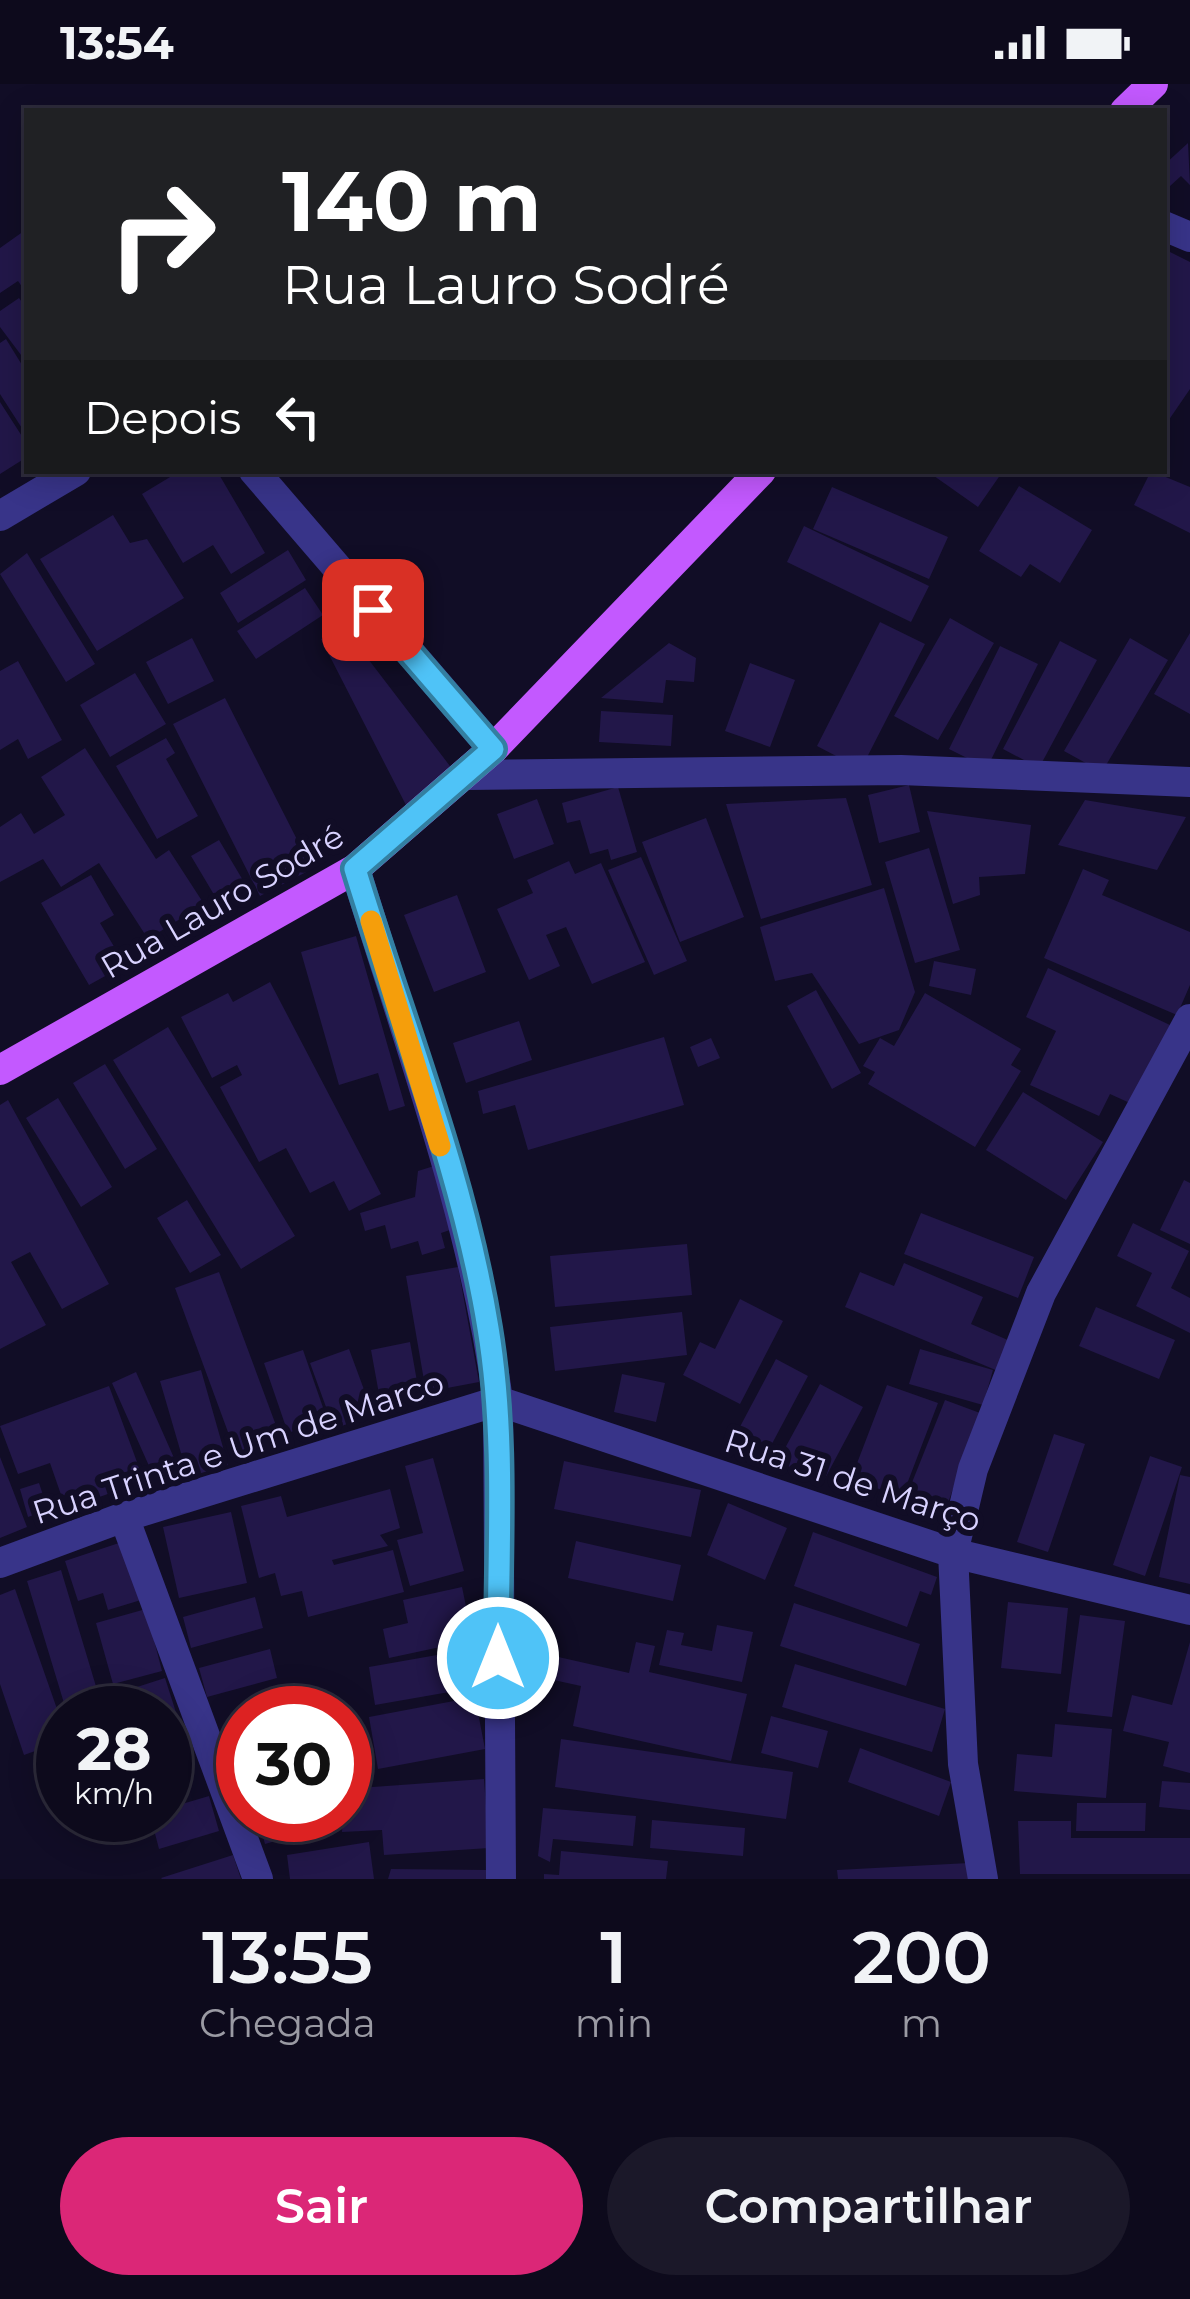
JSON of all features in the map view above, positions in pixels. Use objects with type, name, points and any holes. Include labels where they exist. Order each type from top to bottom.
[{"type":"main road","points":[[1128,108],[1153,84]]},
{"type":"main road","name":"Rua Lauro Sodré","points":[[0,1070],[355,869],[493,749],[757,474]]},
{"type":"street","points":[[0,516],[71,474]]},
{"type":"street","points":[[257,474],[493,749]]},
{"type":"street","points":[[466,775],[901,770],[1190,782]]},
{"type":"street","points":[[355,869],[470,1243],[498,1401],[501,1879]]},
{"type":"street","points":[[982,1879],[963,1764],[953,1553],[973,1469],[1041,1292],[1190,1019]]},
{"type":"street","name":"Rua Trinta e Um de Marco","points":[[0,1563],[124,1517],[498,1401]]},
{"type":"street","name":"Rua 31 de Março","points":[[498,1401],[953,1553],[1190,1610]]},
{"type":"street","points":[[124,1517],[258,1879]]},
{"type":"building","points":[[1188,143],[1190,185],[1181,176],[1169,187],[1167,162]]},
{"type":"building","points":[[24,231],[24,290],[18,281],[0,293],[0,248]]},
{"type":"building","points":[[1167,250],[1190,262],[1190,389],[1167,423]]},
{"type":"building","points":[[19,298],[24,305],[24,359],[0,327],[0,311]]},
{"type":"building","points":[[6,339],[24,368],[24,431],[0,394],[0,343]]},
{"type":"building","points":[[0,402],[24,439],[24,459],[0,474]]},
{"type":"building","points":[[175,474],[219,474],[265,553],[231,574],[213,545],[183,563],[142,494]]},
{"type":"building","points":[[931,474],[1001,474],[978,507]]},
{"type":"building","points":[[1150,474],[1190,487],[1190,533],[1134,505]]},
{"type":"building","points":[[1019,486],[1092,530],[1060,583],[1030,564],[1021,577],[979,551]]},
{"type":"building","points":[[832,487],[948,537],[929,579],[813,529]]},
{"type":"building","points":[[113,515],[130,543],[147,539],[184,598],[97,651],[40,559]]},
{"type":"building","points":[[804,526],[929,586],[911,622],[787,562]]},
{"type":"building","points":[[288,550],[306,580],[238,623],[220,593]]},
{"type":"building","points":[[27,553],[95,664],[66,682],[0,574]]},
{"type":"building","points":[[305,588],[323,615],[256,659],[237,631]]},
{"type":"building","points":[[950,618],[994,643],[938,740],[894,716]]},
{"type":"building","points":[[880,622],[925,644],[861,769],[817,746]]},
{"type":"building","points":[[346,630],[453,770],[408,809],[321,639]]},
{"type":"building","points":[[1190,633],[1190,714],[1154,694]]},
{"type":"building","points":[[192,638],[214,681],[168,704],[146,662]]},
{"type":"building","points":[[1130,638],[1168,660],[1102,772],[1064,751]]},
{"type":"building","points":[[1060,641],[1097,660],[1039,768],[1003,749]]},
{"type":"building","points":[[669,643],[696,658],[694,682],[666,680],[663,703],[601,698]]},
{"type":"building","points":[[1000,646],[1038,664],[987,768],[949,749]]},
{"type":"building","points":[[18,661],[62,740],[28,759],[18,739],[0,750],[0,671]]},
{"type":"building","points":[[750,663],[795,680],[770,747],[725,731]]},
{"type":"building","points":[[135,673],[166,724],[110,757],[80,705]]},
{"type":"building","points":[[225,698],[312,869],[260,896],[173,724]]},
{"type":"building","points":[[601,711],[673,715],[671,746],[599,742]]},
{"type":"building","points":[[166,738],[175,753],[166,759],[198,816],[157,839],[116,766]]},
{"type":"building","points":[[85,748],[156,859],[169,850],[204,904],[148,939],[99,863],[61,887],[43,859],[0,882],[0,827],[21,813],[34,834],[65,815],[41,777]]},
{"type":"building","points":[[909,785],[920,832],[879,843],[868,795]]},
{"type":"building","points":[[618,787],[637,852],[611,860],[608,849],[590,854],[580,820],[567,823],[562,803]]},
{"type":"building","points":[[846,798],[872,885],[761,919],[726,804]]},
{"type":"building","points":[[537,799],[554,844],[514,859],[497,814]]},
{"type":"building","points":[[1085,800],[1186,817],[1157,870],[1058,845]]},
{"type":"building","points":[[927,811],[1031,825],[1025,874],[979,877],[980,895],[953,904]]},
{"type":"building","points":[[706,818],[744,917],[680,942],[642,842]]},
{"type":"building","points":[[219,840],[244,882],[216,898],[191,856]]},
{"type":"building","points":[[929,848],[960,950],[915,963],[885,862]]},
{"type":"building","points":[[641,857],[687,961],[654,975],[608,870]]},
{"type":"building","points":[[569,861],[575,874],[601,863],[645,962],[592,984],[566,927],[546,935],[560,966],[529,980],[497,909],[533,893],[527,880]]},
{"type":"building","points":[[1083,869],[1109,880],[1102,895],[1190,932],[1190,985],[1177,1015],[1044,958]]},
{"type":"building","points":[[91,875],[114,915],[100,923],[125,965],[89,985],[41,903]]},
{"type":"building","points":[[884,888],[915,992],[899,1030],[859,1044],[812,973],[775,981],[760,927]]},
{"type":"building","points":[[457,895],[486,972],[434,992],[404,915]]},
{"type":"building","points":[[356,936],[405,1106],[389,1111],[378,1073],[339,1085],[301,952]]},
{"type":"building","points":[[934,961],[976,969],[971,995],[929,986]]},
{"type":"building","points":[[1048,968],[1170,1025],[1132,1104],[1110,1094],[1099,1116],[1030,1085],[1056,1031],[1026,1017]]},
{"type":"building","points":[[270,982],[381,1194],[349,1211],[334,1181],[310,1193],[286,1148],[259,1162],[220,1087],[242,1075],[237,1065],[212,1078],[181,1017],[228,993],[233,1002]]},
{"type":"building","points":[[816,990],[861,1073],[832,1089],[787,1006]]},
{"type":"building","points":[[925,993],[1021,1049],[1011,1065],[1021,1071],[975,1147],[868,1084],[875,1072],[863,1066],[880,1038],[894,1046]]},
{"type":"building","points":[[519,1021],[532,1060],[466,1083],[453,1043]]},
{"type":"building","points":[[168,1027],[295,1236],[241,1269],[113,1060]]},
{"type":"building","points":[[664,1037],[684,1105],[528,1150],[515,1105],[483,1114],[478,1091]]},
{"type":"building","points":[[711,1038],[720,1058],[698,1067],[690,1047]]},
{"type":"building","points":[[105,1064],[157,1149],[125,1169],[73,1083]]},
{"type":"building","points":[[1023,1092],[1103,1142],[1066,1200],[986,1150]]},
{"type":"building","points":[[58,1098],[112,1187],[81,1207],[26,1118]]},
{"type":"building","points":[[8,1100],[109,1284],[62,1309],[30,1252],[11,1262],[46,1325],[0,1349],[0,1105]]},
{"type":"building","points":[[434,1166],[453,1229],[441,1233],[445,1248],[422,1255],[418,1241],[391,1249],[385,1225],[365,1231],[360,1213],[415,1197],[418,1171]]},
{"type":"building","points":[[1184,1180],[1190,1183],[1190,1244],[1160,1230]]},
{"type":"building","points":[[187,1200],[221,1255],[190,1273],[157,1218]]},
{"type":"building","points":[[921,1213],[1034,1257],[1018,1298],[904,1254]]},
{"type":"building","points":[[1133,1223],[1189,1251],[1171,1288],[1190,1298],[1190,1333],[1136,1306],[1152,1273],[1117,1256]]},
{"type":"building","points":[[687,1244],[692,1295],[555,1307],[550,1256]]},
{"type":"building","points":[[904,1263],[983,1297],[971,1324],[1010,1341],[998,1371],[845,1307],[860,1272],[894,1286]]},
{"type":"building","points":[[458,1267],[479,1382],[426,1392],[406,1276]]},
{"type":"building","points":[[219,1272],[284,1447],[239,1462],[175,1288]]},
{"type":"building","points":[[740,1299],[783,1321],[740,1404],[683,1375],[700,1342],[715,1349]]},
{"type":"building","points":[[1096,1307],[1175,1340],[1159,1379],[1079,1346]]},
{"type":"building","points":[[682,1312],[687,1355],[555,1371],[550,1327]]},
{"type":"building","points":[[410,1342],[418,1387],[379,1394],[371,1350]]},
{"type":"building","points":[[349,1349],[373,1414],[334,1429],[310,1363]]},
{"type":"building","points":[[920,1349],[993,1370],[983,1405],[909,1384]]},
{"type":"building","points":[[303,1350],[327,1419],[288,1433],[264,1363]]},
{"type":"building","points":[[776,1359],[808,1376],[766,1455],[734,1438]]},
{"type":"building","points":[[201,1370],[228,1465],[188,1477],[160,1381]]},
{"type":"building","points":[[136,1372],[182,1476],[158,1486],[112,1383]]},
{"type":"building","points":[[622,1374],[665,1383],[656,1422],[614,1412]]},
{"type":"building","points":[[820,1384],[863,1407],[822,1484],[778,1461]]},
{"type":"building","points":[[887,1385],[938,1403],[902,1497],[851,1479]]},
{"type":"building","points":[[109,1386],[144,1481],[66,1509],[50,1463],[18,1474],[0,1426]]},
{"type":"building","points":[[945,1400],[980,1413],[943,1517],[903,1505]]},
{"type":"building","points":[[1054,1434],[1085,1444],[1048,1552],[1017,1542]]},
{"type":"building","points":[[1150,1456],[1182,1467],[1145,1576],[1113,1565]]},
{"type":"building","points":[[0,1457],[27,1527],[0,1538]]},
{"type":"building","points":[[433,1458],[464,1571],[410,1586],[397,1540],[423,1533],[405,1466]]},
{"type":"building","points":[[564,1461],[701,1490],[691,1537],[554,1509]]},
{"type":"building","points":[[1180,1475],[1190,1477],[1190,1584],[1159,1577]]},
{"type":"building","points":[[39,1483],[48,1510],[28,1517],[20,1489]]},
{"type":"building","points":[[390,1489],[400,1528],[380,1535],[388,1546],[332,1560],[334,1565],[393,1550],[404,1592],[308,1617],[302,1591],[281,1596],[275,1573],[259,1578],[241,1506],[281,1496],[287,1517]]},
{"type":"building","points":[[728,1503],[787,1528],[765,1580],[707,1555]]},
{"type":"building","points":[[231,1512],[247,1583],[179,1598],[163,1527]]},
{"type":"building","points":[[813,1532],[937,1577],[931,1595],[920,1591],[907,1627],[794,1586]]},
{"type":"building","points":[[576,1541],[681,1565],[673,1601],[568,1578]]},
{"type":"building","points":[[122,1542],[141,1600],[108,1610],[103,1593],[78,1601],[65,1561]]},
{"type":"building","points":[[61,1570],[96,1686],[59,1686],[27,1581]]},
{"type":"building","points":[[462,1587],[473,1640],[389,1658],[383,1629],[408,1623],[403,1600]]},
{"type":"building","points":[[15,1589],[49,1686],[36,1686],[36,1751],[24,1755],[0,1684],[0,1595]]},
{"type":"building","points":[[255,1597],[263,1628],[191,1648],[183,1617]]},
{"type":"building","points":[[1008,1602],[1068,1608],[1061,1674],[1001,1668]]},
{"type":"building","points":[[794,1603],[920,1644],[906,1686],[780,1646]]},
{"type":"building","points":[[146,1609],[162,1671],[113,1684],[96,1623]]},
{"type":"building","points":[[1080,1615],[1125,1621],[1112,1717],[1067,1712]]},
{"type":"building","points":[[717,1625],[753,1632],[742,1682],[659,1665],[667,1630],[684,1633],[681,1645],[712,1651]]},
{"type":"building","points":[[636,1642],[655,1646],[649,1672],[747,1694],[731,1761],[573,1726],[581,1686],[549,1679],[554,1656],[629,1673]]},
{"type":"building","points":[[1190,1642],[1190,1773],[1163,1766],[1169,1742],[1123,1731],[1132,1695],[1172,1705]]},
{"type":"building","points":[[270,1649],[277,1678],[248,1686],[216,1686],[216,1695],[207,1697],[199,1668]]},
{"type":"building","points":[[471,1649],[478,1687],[375,1705],[369,1667]]},
{"type":"building","points":[[795,1664],[945,1709],[932,1752],[782,1707]]},
{"type":"building","points":[[165,1678],[168,1686],[140,1686]]},
{"type":"building","points":[[475,1697],[485,1749],[378,1769],[372,1716]]},
{"type":"building","points":[[771,1716],[828,1731],[818,1768],[761,1753]]},
{"type":"building","points":[[1055,1724],[1112,1729],[1106,1798],[1014,1791],[1017,1754],[1052,1757]]},
{"type":"building","points":[[561,1739],[793,1772],[786,1819],[555,1787]]},
{"type":"building","points":[[860,1748],[951,1782],[939,1816],[848,1782]]},
{"type":"building","points":[[484,1779],[489,1848],[384,1855],[382,1830],[372,1830],[372,1787]]},
{"type":"building","points":[[1162,1781],[1190,1783],[1190,1810],[1159,1807]]},
{"type":"building","points":[[209,1796],[216,1832],[192,1839],[192,1801]]},
{"type":"building","points":[[1077,1803],[1146,1803],[1145,1831],[1076,1831]]},
{"type":"building","points":[[543,1808],[636,1816],[633,1846],[553,1839],[550,1862],[538,1856]]},
{"type":"building","points":[[652,1820],[745,1828],[743,1856],[650,1848]]},
{"type":"building","points":[[1018,1821],[1071,1821],[1071,1838],[1190,1838],[1190,1874],[1020,1874]]},
{"type":"building","points":[[369,1842],[374,1879],[290,1879],[287,1855]]},
{"type":"building","points":[[561,1851],[668,1861],[666,1879],[544,1879],[544,1874],[559,1875]]},
{"type":"building","points":[[233,1855],[241,1879],[161,1878]]},
{"type":"building","points":[[969,1863],[970,1879],[838,1879],[837,1870]]},
{"type":"building","points":[[391,1869],[488,1870],[488,1879],[388,1879]]},
{"type":"slow traffic","points":[[371,921],[440,1146]]},
{"type":"route","points":[[373,610],[493,749],[355,869],[470,1243],[489,1329],[498,1401],[498,1658]]}]
